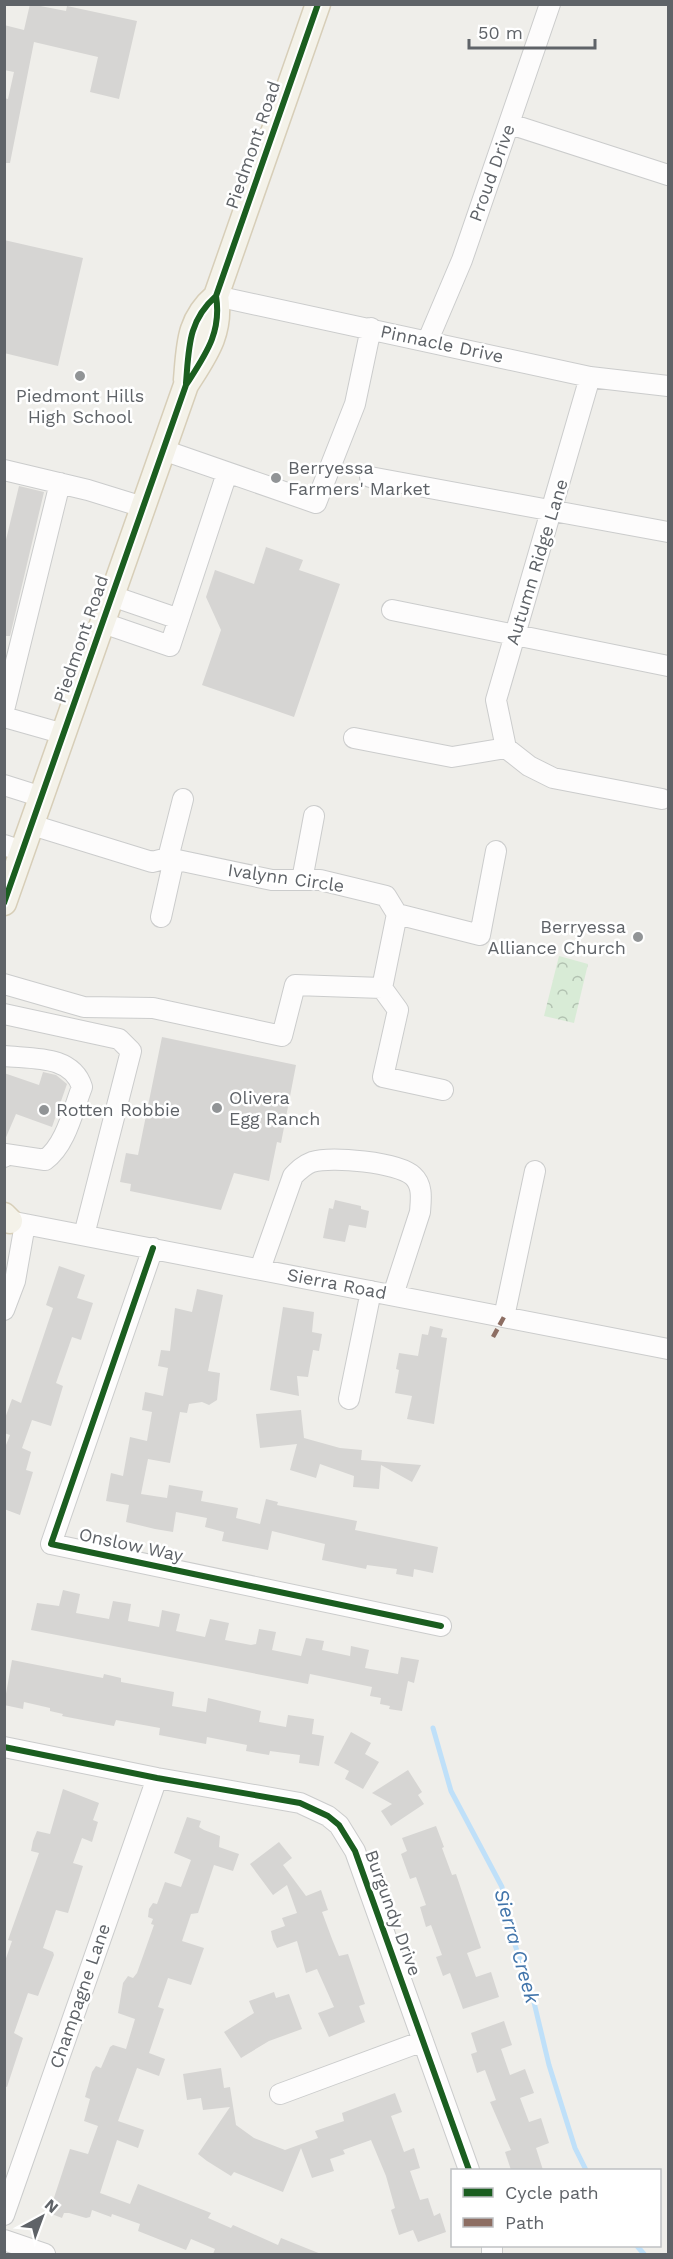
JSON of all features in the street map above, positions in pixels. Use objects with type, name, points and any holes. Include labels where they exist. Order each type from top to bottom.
[{"type":"main road","name":"Piedmont Road","points":[[4,903],[13,848],[32,825],[186,385],[208,350],[220,316],[216,296],[318,4]]},
{"type":"street","name":"Proud Drive","points":[[428,340],[462,260],[550,4]]},
{"type":"street","points":[[510,124],[669,175]]},
{"type":"street","name":"Pinnacle Drive","points":[[216,296],[590,376],[669,386]]},
{"type":"street","points":[[164,450],[316,503],[355,404],[371,328]]},
{"type":"street","name":"Autumn Ridge Lane","points":[[506,748],[496,700],[590,376]]},
{"type":"street","points":[[4,470],[88,489],[143,507]]},
{"type":"street","points":[[103,623],[170,646],[227,473]]},
{"type":"street","points":[[370,477],[669,532]]},
{"type":"street","points":[[4,710],[60,483]]},
{"type":"street","points":[[112,596],[178,619]]},
{"type":"street","points":[[392,610],[669,666]]},
{"type":"street","points":[[4,717],[64,734]]},
{"type":"street","points":[[354,738],[452,757],[506,748],[529,766],[553,778],[662,799]]},
{"type":"street","points":[[4,785],[42,797]]},
{"type":"street","points":[[161,917],[183,799]]},
{"type":"street","points":[[302,880],[314,816]]},
{"type":"street","name":"Ivalynn Circle","points":[[32,825],[152,862],[171,858],[272,880],[320,880],[386,896],[397,914]]},
{"type":"street","points":[[443,1090],[383,1077],[398,1010],[382,988],[397,914],[480,935],[496,851]]},
{"type":"street","points":[[4,984],[84,1007],[153,1008],[282,1036],[295,985],[382,988]]},
{"type":"street","points":[[4,1014],[120,1039],[131,1051],[84,1235]]},
{"type":"street","points":[[4,1056],[62,1063],[71,1068],[81,1087],[62,1137],[52,1155],[45,1160],[5,1155]]},
{"type":"street","points":[[260,1269],[293,1176],[302,1167],[325,1159],[395,1167],[413,1175],[421,1188],[421,1199],[420,1212],[393,1295]]},
{"type":"street","points":[[504,1317],[535,1171]]},
{"type":"street","points":[[4,1310],[15,1281],[11,1220]]},
{"type":"street","name":"Sierra Road","points":[[11,1220],[669,1349]]},
{"type":"street","name":"Onslow Way","points":[[153,1248],[51,1544],[441,1626]]},
{"type":"street","points":[[349,1399],[371,1291]]},
{"type":"street","name":"Burgundy Drive","points":[[4,1747],[158,1778],[300,1803],[328,1815],[339,1825],[355,1851],[469,2169]]},
{"type":"street","name":"Champagne Lane","points":[[4,2215],[158,1778]]},
{"type":"street","points":[[280,2094],[423,2041]]},
{"type":"street","points":[[4,2240],[45,2254]]},
{"type":"green space","points":[[559,956],[588,964],[574,1023],[544,1016]]},
{"type":"building","points":[[30,4],[66,11],[67,6],[137,21],[119,99],[90,92],[98,57],[34,42],[10,163],[4,163],[4,98],[8,99],[14,72],[4,70],[4,25],[24,30]]},
{"type":"building","points":[[4,240],[83,258],[58,366],[4,353]]},
{"type":"building","points":[[19,486],[44,492],[10,636],[4,636],[4,548]]},
{"type":"building","points":[[266,547],[303,560],[299,570],[340,584],[294,717],[202,685],[221,630],[206,597],[215,570],[254,584]]},
{"type":"building","name":"Olivera Egg Ranch","points":[[162,1037],[296,1065],[281,1143],[277,1142],[269,1181],[234,1173],[221,1210],[130,1191],[131,1184],[120,1182],[126,1153],[138,1155]]},
{"type":"building","points":[[43,1072],[56,1075],[67,1084],[52,1127],[16,1114],[4,1142],[4,1073],[39,1085]]},
{"type":"building","points":[[335,1200],[361,1206],[361,1209],[369,1211],[366,1228],[349,1225],[345,1242],[323,1238],[329,1208],[333,1209]]},
{"type":"building","points":[[59,1266],[85,1275],[77,1298],[93,1303],[81,1340],[72,1337],[56,1383],[63,1386],[51,1426],[32,1420],[22,1448],[31,1452],[26,1470],[33,1472],[20,1515],[4,1509],[4,1450],[10,1435],[4,1433],[4,1421],[12,1399],[21,1403],[53,1308],[46,1305]]},
{"type":"building","points":[[197,1289],[223,1295],[208,1371],[220,1373],[217,1400],[209,1405],[202,1402],[189,1404],[187,1413],[180,1412],[170,1463],[148,1459],[141,1494],[167,1498],[169,1485],[203,1491],[201,1501],[238,1508],[236,1518],[260,1524],[266,1499],[278,1502],[277,1505],[357,1521],[355,1530],[438,1547],[433,1573],[414,1569],[413,1577],[396,1574],[397,1569],[367,1565],[366,1569],[322,1560],[325,1544],[272,1531],[268,1550],[222,1541],[224,1532],[205,1527],[207,1518],[176,1512],[173,1532],[155,1529],[126,1522],[129,1505],[106,1501],[111,1473],[123,1476],[130,1437],[147,1441],[152,1412],[142,1410],[145,1392],[163,1396],[168,1368],[158,1366],[161,1350],[170,1351],[175,1308],[192,1312]]},
{"type":"building","points":[[283,1307],[314,1312],[312,1332],[322,1334],[319,1351],[313,1350],[308,1377],[297,1376],[299,1396],[270,1390]]},
{"type":"building","points":[[430,1326],[443,1329],[441,1337],[447,1338],[434,1424],[407,1419],[412,1396],[395,1393],[399,1353],[418,1356],[422,1334],[428,1335]]},
{"type":"building","points":[[301,1410],[304,1438],[340,1448],[362,1450],[361,1460],[421,1465],[412,1482],[381,1465],[379,1489],[353,1487],[354,1476],[320,1464],[316,1478],[290,1470],[297,1444],[260,1448],[256,1414]]},
{"type":"building","points":[[63,1590],[80,1594],[76,1613],[109,1619],[113,1601],[131,1604],[128,1621],[159,1627],[162,1610],[180,1614],[176,1631],[205,1637],[210,1619],[229,1623],[225,1640],[251,1645],[256,1644],[259,1629],[276,1632],[272,1650],[301,1656],[306,1638],[324,1641],[322,1650],[350,1656],[351,1646],[369,1650],[365,1668],[398,1674],[401,1657],[419,1660],[414,1683],[408,1681],[402,1711],[389,1709],[390,1706],[380,1704],[381,1698],[370,1696],[372,1687],[310,1674],[308,1684],[31,1630],[37,1603],[59,1606]]},
{"type":"building","points":[[12,1660],[103,1678],[104,1674],[121,1678],[121,1682],[174,1692],[172,1706],[206,1712],[208,1698],[261,1711],[259,1722],[286,1727],[288,1715],[314,1719],[312,1734],[324,1736],[319,1766],[299,1763],[300,1755],[270,1751],[269,1755],[246,1751],[247,1745],[207,1737],[206,1744],[159,1735],[160,1728],[116,1720],[114,1726],[62,1716],[63,1714],[50,1711],[50,1708],[24,1702],[23,1709],[4,1705]]},
{"type":"building","points":[[351,1732],[371,1743],[365,1754],[379,1762],[363,1789],[345,1779],[349,1771],[334,1763]]},
{"type":"building","points":[[408,1770],[422,1792],[418,1795],[424,1804],[391,1826],[381,1811],[392,1804],[372,1793]]},
{"type":"building","points":[[63,1789],[99,1803],[93,1820],[98,1822],[92,1842],[82,1838],[73,1863],[83,1866],[68,1913],[56,1910],[43,1948],[53,1952],[54,1955],[38,1996],[28,1993],[14,2033],[23,2038],[7,2087],[4,2086],[4,1964],[12,1941],[8,1940],[39,1853],[31,1851],[33,1841],[37,1831],[50,1834]]},
{"type":"building","points":[[187,1817],[201,1821],[199,1827],[220,1836],[219,1847],[239,1854],[233,1871],[214,1865],[198,1913],[191,1914],[182,1941],[204,1948],[191,1985],[168,1978],[158,2007],[164,2009],[149,2053],[165,2059],[159,2076],[137,2068],[118,2121],[144,2130],[138,2148],[117,2140],[100,2193],[130,2204],[138,2184],[211,2213],[208,2218],[231,2228],[233,2225],[278,2245],[281,2238],[321,2254],[213,2254],[215,2249],[191,2239],[186,2250],[138,2231],[140,2224],[112,2214],[111,2217],[92,2210],[90,2217],[64,2213],[62,2218],[49,2213],[70,2149],[88,2154],[98,2126],[84,2121],[90,2099],[85,2097],[92,2072],[96,2066],[101,2068],[110,2047],[113,2045],[126,2049],[135,2019],[118,2013],[123,1983],[128,1976],[133,1978],[137,1973],[154,1925],[151,1924],[153,1919],[148,1917],[149,1909],[153,1903],[157,1904],[165,1882],[181,1887],[191,1860],[174,1853]]},
{"type":"building","points":[[436,1826],[452,1875],[456,1874],[481,1948],[467,1953],[476,1977],[491,1972],[499,1997],[463,2009],[450,1973],[443,1976],[436,1957],[442,1955],[431,1925],[426,1927],[420,1907],[426,1905],[416,1877],[410,1879],[401,1854],[407,1851],[402,1838]]},
{"type":"building","points":[[279,1842],[292,1858],[283,1865],[306,1896],[321,1890],[328,1910],[322,1912],[332,1939],[339,1956],[348,1954],[365,2004],[359,2006],[365,2022],[329,2037],[318,2013],[334,2007],[317,1969],[306,1973],[297,1941],[277,1948],[273,1940],[271,1931],[285,1926],[282,1918],[297,1913],[287,1885],[273,1895],[250,1864]]},
{"type":"building","points":[[274,1992],[276,1998],[289,1994],[302,2029],[269,2041],[241,2058],[224,2032],[254,2013],[249,2001]]},
{"type":"building","points":[[504,2021],[512,2045],[501,2049],[510,2075],[525,2069],[534,2093],[520,2098],[529,2122],[541,2118],[549,2143],[536,2148],[543,2169],[511,2169],[505,2152],[511,2150],[490,2102],[496,2100],[485,2070],[477,2073],[471,2054],[477,2052],[471,2033]]},
{"type":"building","points":[[221,2068],[224,2088],[230,2087],[236,2125],[254,2138],[285,2150],[318,2138],[315,2131],[344,2121],[342,2113],[395,2093],[402,2112],[391,2116],[404,2152],[414,2148],[420,2168],[410,2171],[420,2200],[428,2198],[434,2216],[440,2213],[446,2232],[418,2242],[413,2230],[399,2235],[391,2210],[395,2208],[386,2176],[371,2140],[343,2150],[345,2154],[330,2159],[334,2171],[312,2178],[301,2148],[283,2192],[234,2172],[231,2176],[207,2161],[198,2154],[230,2107],[203,2110],[201,2098],[187,2100],[183,2074]]},
{"type":"waterway","name":"Sierra Creek","points":[[433,1728],[451,1791],[502,1887],[515,1945],[532,1994],[549,2065],[575,2148],[586,2169]]},
{"type":"waterway","name":"Sierra Creek","points":[[638,2247],[644,2254]]},
{"type":"marked path","points":[[493,1337],[504,1317]]},
{"type":"cycle path","points":[[4,903],[186,385],[214,333],[217,321],[216,296],[318,4]]},
{"type":"cycle path","points":[[186,383],[189,346],[195,325],[207,305],[216,296]]},
{"type":"cycle path","points":[[153,1248],[51,1544],[441,1626]]},
{"type":"cycle path","points":[[4,1747],[157,1778],[300,1803],[328,1816],[339,1825],[355,1851],[469,2169]]},
{"type":"place","name":"Piedmont Hills High School","points":[[80,376]]},
{"type":"place","name":"Berryessa Farmers' Market","points":[[276,478]]},
{"type":"place","name":"Berryessa Alliance Church","points":[[638,937]]},
{"type":"place","name":"Olivera Egg Ranch","points":[[217,1108]]},
{"type":"place","name":"Rotten Robbie","points":[[44,1110]]}]
